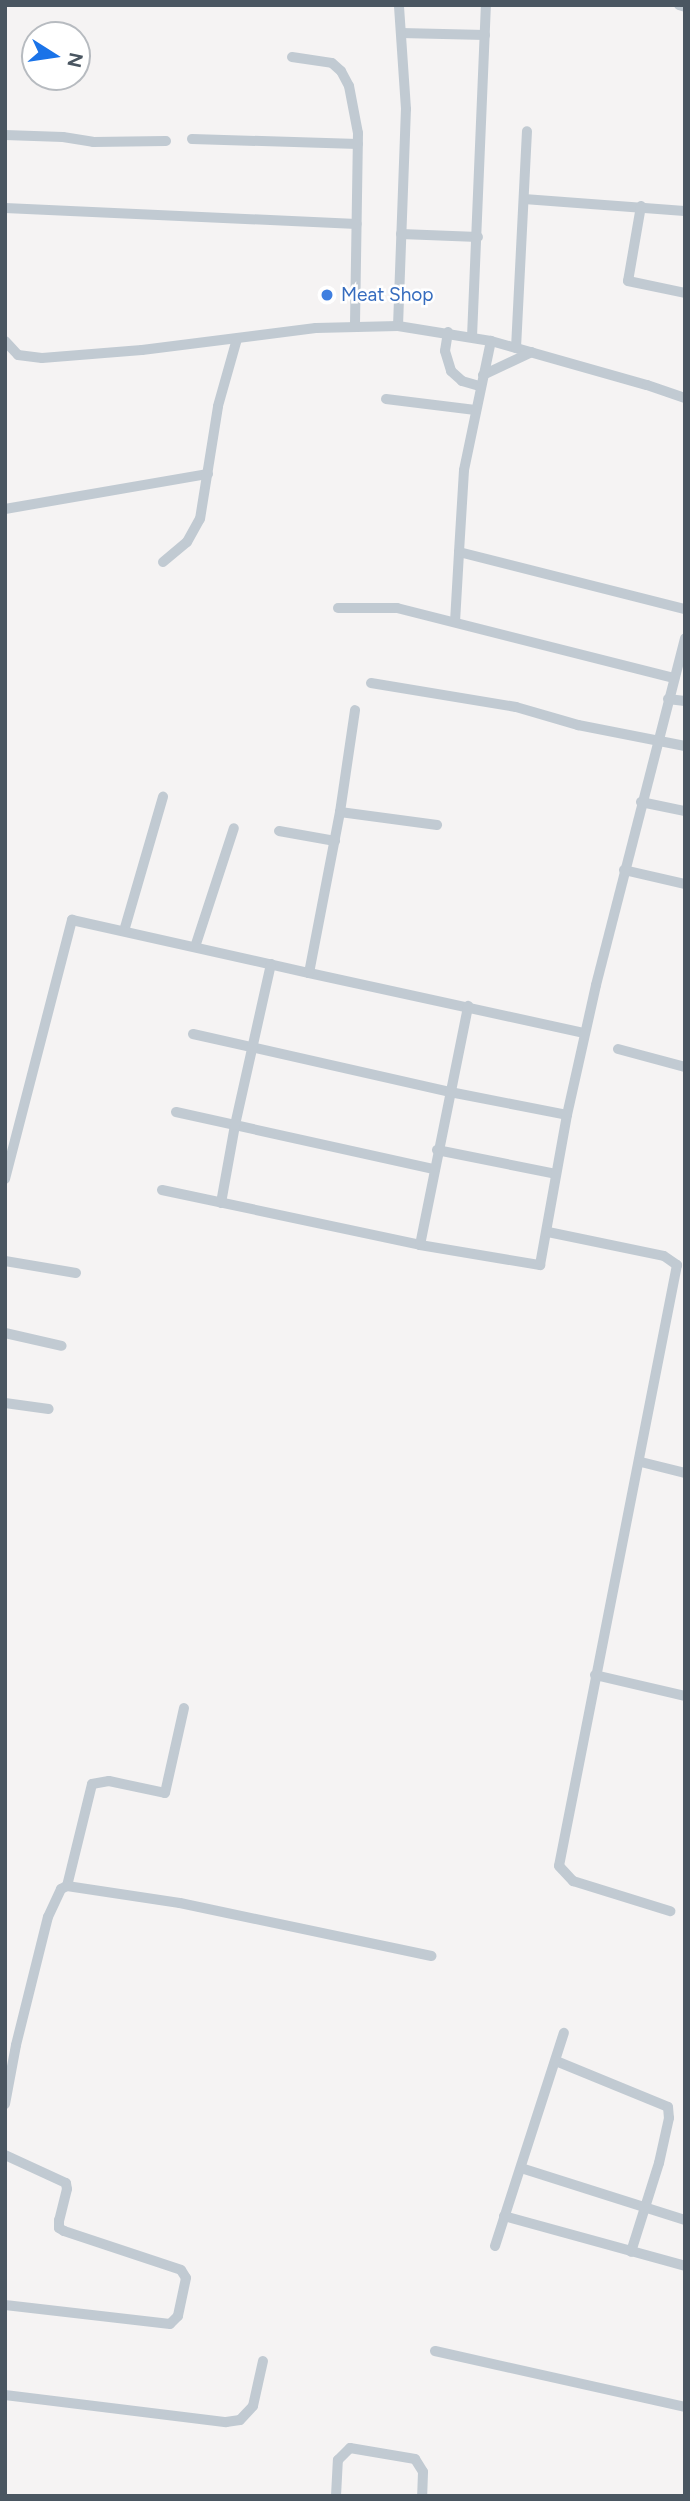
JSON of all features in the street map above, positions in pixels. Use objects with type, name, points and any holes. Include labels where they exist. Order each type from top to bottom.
[{"type":"street","points":[[398,326],[406,109],[399,5]]},
{"type":"street","points":[[472,337],[486,5]]},
{"type":"street","points":[[679,5],[685,7]]},
{"type":"street","points":[[401,33],[485,35]]},
{"type":"street","points":[[292,57],[332,63],[341,71],[349,86],[358,144],[355,325]]},
{"type":"street","points":[[516,348],[527,131]]},
{"type":"street","points":[[5,135],[63,137],[93,142],[166,141]]},
{"type":"street","points":[[192,138],[358,144]]},
{"type":"street","points":[[524,199],[685,211]]},
{"type":"street","points":[[641,206],[628,281],[685,293]]},
{"type":"street","points":[[5,208],[358,224]]},
{"type":"street","points":[[401,234],[478,237]]},
{"type":"street","points":[[5,341],[18,355],[43,358],[355,325],[398,326],[491,341],[647,384],[685,398]]},
{"type":"street","points":[[448,332],[445,351],[451,371],[462,381],[481,380],[532,352]]},
{"type":"street","points":[[163,562],[182,547],[198,525],[218,405],[237,339]]},
{"type":"street","points":[[455,622],[462,489],[475,410],[491,341]]},
{"type":"street","points":[[386,399],[475,410]]},
{"type":"street","points":[[5,509],[208,474]]},
{"type":"street","points":[[459,552],[685,610]]},
{"type":"street","points":[[338,608],[397,608],[674,678]]},
{"type":"street","points":[[162,1190],[420,1245],[534,1266],[542,1261],[567,1115],[585,1033],[641,802],[685,638]]},
{"type":"street","points":[[371,683],[516,707],[569,723],[685,746]]},
{"type":"street","points":[[668,699],[685,701]]},
{"type":"street","points":[[309,973],[335,841],[355,710]]},
{"type":"street","points":[[124,931],[163,797]]},
{"type":"street","points":[[641,802],[685,811]]},
{"type":"street","points":[[340,811],[438,825]]},
{"type":"street","points":[[195,947],[234,828]]},
{"type":"street","points":[[279,831],[335,841]]},
{"type":"street","points":[[624,870],[685,884]]},
{"type":"street","points":[[5,1180],[72,919],[585,1033]]},
{"type":"street","points":[[221,1203],[235,1125],[271,964]]},
{"type":"street","points":[[420,1245],[433,1169],[468,1006]]},
{"type":"street","points":[[193,1034],[450,1092],[567,1115]]},
{"type":"street","points":[[618,1049],[685,1068]]},
{"type":"street","points":[[176,1112],[433,1169]]},
{"type":"street","points":[[438,1150],[556,1174]]},
{"type":"street","points":[[548,1232],[664,1256],[677,1265],[559,1866],[573,1881],[670,1911]]},
{"type":"street","points":[[5,1261],[76,1273]]},
{"type":"street","points":[[5,1333],[62,1346]]},
{"type":"street","points":[[5,1403],[49,1409]]},
{"type":"street","points":[[640,1462],[685,1473]]},
{"type":"street","points":[[595,1675],[685,1696]]},
{"type":"street","points":[[5,2104],[10,2043],[48,1917],[61,1889],[66,1885],[92,1784],[109,1781],[165,1793],[184,1708]]},
{"type":"street","points":[[66,1885],[180,1903],[430,1956]]},
{"type":"street","points":[[495,2246],[564,2033]]},
{"type":"street","points":[[556,2061],[667,2107],[669,2118],[659,2163],[631,2252]]},
{"type":"street","points":[[5,2155],[66,2183],[59,2228],[181,2270],[186,2278],[178,2316],[170,2324],[5,2305]]},
{"type":"street","points":[[521,2168],[685,2220]]},
{"type":"street","points":[[504,2216],[685,2266]]},
{"type":"street","points":[[435,2351],[685,2407]]},
{"type":"street","points":[[5,2395],[226,2422],[240,2420],[253,2406],[263,2361]]},
{"type":"street","points":[[336,2496],[338,2459],[350,2448],[415,2459],[423,2472],[422,2496]]},
{"type":"place","name":"Meat Shop","points":[[327,295]]}]
